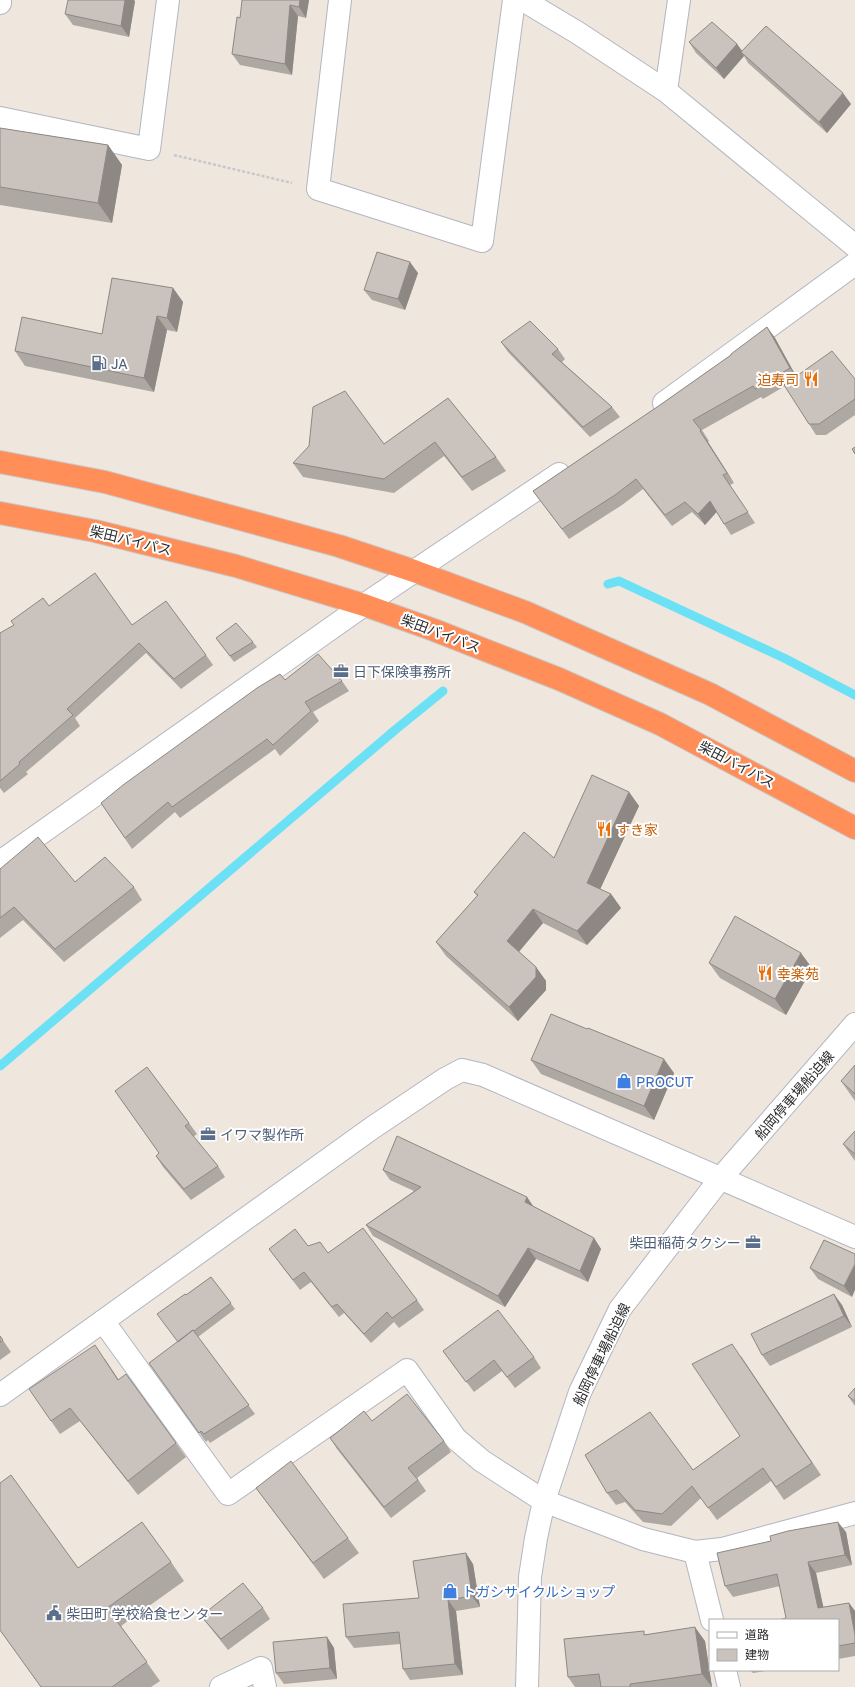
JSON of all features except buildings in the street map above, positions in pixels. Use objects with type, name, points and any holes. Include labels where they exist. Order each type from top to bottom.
[{"type":"highway","points":[[0,462],[106,482],[339,546],[414,571],[525,612],[710,694],[855,771]]},
{"type":"highway","name":"柴田バイパス","points":[[0,513],[95,531],[236,566],[364,605],[434,630],[559,679],[660,724],[855,828]]},
{"type":"street","points":[[0,118],[148,149],[168,0]]},
{"type":"street","points":[[340,0],[318,189],[482,241],[514,0]]},
{"type":"street","points":[[523,0],[666,92],[855,246]]},
{"type":"street","points":[[666,92],[679,0]]},
{"type":"street","points":[[647,414],[855,264]]},
{"type":"street","points":[[2,855],[364,605],[575,463]]},
{"type":"street","name":"船岡停車場船迫線","points":[[527,1687],[530,1577],[544,1501],[580,1392],[620,1309],[720,1179],[855,1024]]},
{"type":"street","points":[[0,1395],[372,1128],[445,1079],[462,1070],[483,1075],[855,1237]]},
{"type":"street","points":[[103,1321],[228,1494],[407,1370],[456,1440],[482,1461],[544,1501],[644,1539],[696,1552],[722,1549],[855,1513]]},
{"type":"street","points":[[696,1552],[712,1619]]},
{"type":"street","points":[[221,1687],[261,1668],[265,1687]]},
{"type":"street","points":[[725,1671],[729,1687]]},
{"type":"path","points":[[148,149],[318,189]]},
{"type":"waterway","points":[[608,584],[619,581],[784,658],[855,695]]},
{"type":"waterway","points":[[0,1066],[395,730],[443,691]]},
{"type":"place","name":"JA","points":[[99,363]]},
{"type":"place","name":"迫寿司","points":[[811,379]]},
{"type":"place","name":"日下保険事務所","points":[[341,671]]},
{"type":"place","name":"すき家","points":[[604,829]]},
{"type":"place","name":"幸楽苑","points":[[765,973]]},
{"type":"place","name":"PROCUT","points":[[624,1081]]},
{"type":"place","name":"イワマ製作所","points":[[208,1134]]},
{"type":"place","name":"柴田稲荷タクシー","points":[[753,1242]]},
{"type":"place","name":"トガシサイクルショップ","points":[[450,1591]]},
{"type":"place","name":"柴田町 学校給食センター","points":[[54,1613]]}]
